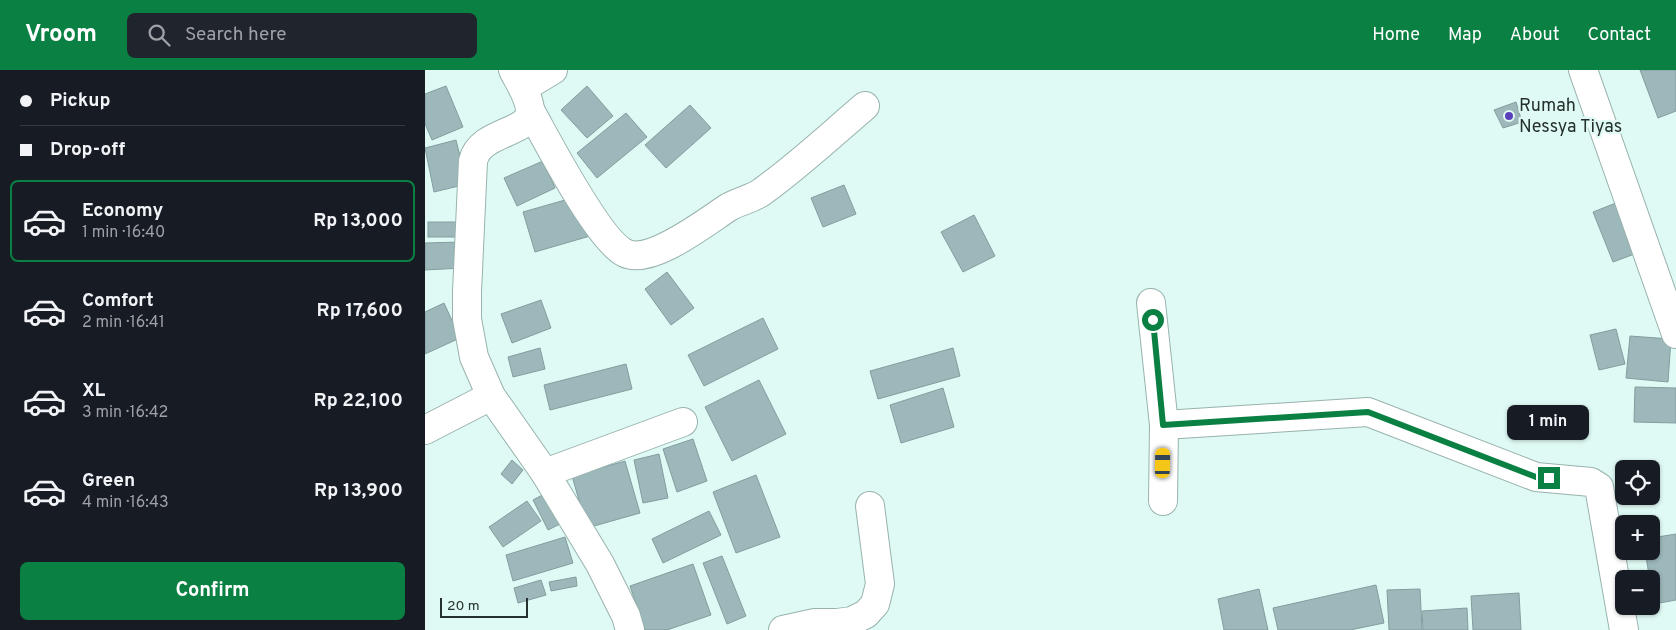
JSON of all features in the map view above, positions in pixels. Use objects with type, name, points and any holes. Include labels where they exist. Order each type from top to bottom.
[{"type":"street","points":[[522,90],[553,70]]},
{"type":"street","points":[[1583,70],[1676,334]]},
{"type":"street","points":[[522,90],[604,233],[624,253],[635,256],[669,245],[702,227],[731,206],[761,193],[865,106]]},
{"type":"street","points":[[522,90],[523,124],[478,147],[473,160],[467,319],[474,358],[491,396],[545,473],[611,584],[626,616],[630,630]]},
{"type":"street","points":[[1151,303],[1163,425],[1163,501]]},
{"type":"street","points":[[425,430],[491,396]]},
{"type":"street","points":[[1163,425],[1368,412],[1536,477],[1591,482],[1599,487],[1624,630]]},
{"type":"street","points":[[545,473],[683,422]]},
{"type":"street","points":[[783,630],[815,623],[851,621],[866,614],[875,604],[880,584],[870,506]]},
{"type":"building","points":[[1640,70],[1676,70],[1676,111],[1658,118]]},
{"type":"building","points":[[446,86],[463,127],[432,140],[425,124],[425,94]]},
{"type":"building","points":[[587,86],[613,116],[587,138],[561,110]]},
{"type":"building","name":"Rumah Nessya Tiyas","points":[[1516,102],[1522,122],[1503,128],[1494,110]]},
{"type":"building","points":[[690,105],[711,128],[666,168],[645,145]]},
{"type":"building","points":[[626,113],[647,137],[597,178],[577,153]]},
{"type":"building","points":[[456,140],[467,184],[434,192],[425,148]]},
{"type":"building","points":[[543,161],[555,188],[517,206],[504,178]]},
{"type":"building","points":[[844,185],[856,214],[823,227],[811,198]]},
{"type":"building","points":[[579,196],[590,236],[535,252],[523,212]]},
{"type":"building","points":[[1621,201],[1640,252],[1613,262],[1593,212]]},
{"type":"building","points":[[974,215],[995,256],[963,272],[941,232]]},
{"type":"building","points":[[428,222],[458,222],[458,237],[428,237]]},
{"type":"building","points":[[461,242],[463,268],[425,270],[425,243]]},
{"type":"building","points":[[667,272],[694,308],[671,325],[645,289]]},
{"type":"building","points":[[541,300],[551,328],[512,343],[501,314]]},
{"type":"building","points":[[444,303],[460,338],[425,354],[425,312]]},
{"type":"building","points":[[763,318],[778,349],[704,386],[688,355]]},
{"type":"building","points":[[1616,329],[1625,364],[1599,370],[1590,335]]},
{"type":"building","points":[[1630,336],[1671,339],[1668,382],[1626,378]]},
{"type":"building","points":[[540,348],[545,369],[513,377],[508,357]]},
{"type":"building","points":[[953,348],[960,376],[878,399],[870,371]]},
{"type":"building","points":[[626,364],[632,389],[550,410],[544,385]]},
{"type":"building","points":[[759,380],[786,434],[732,461],[705,407]]},
{"type":"building","points":[[1635,387],[1676,388],[1676,423],[1634,422]]},
{"type":"building","points":[[943,388],[954,427],[901,443],[890,405]]},
{"type":"building","points":[[693,439],[707,481],[677,492],[663,449]]},
{"type":"building","points":[[659,454],[668,498],[643,503],[634,460]]},
{"type":"building","points":[[512,460],[523,470],[512,484],[501,474]]},
{"type":"building","points":[[625,461],[640,513],[587,528],[572,476]]},
{"type":"building","points":[[756,475],[780,537],[736,553],[713,492]]},
{"type":"building","points":[[546,493],[562,523],[548,530],[533,500]]},
{"type":"building","points":[[527,501],[541,521],[503,547],[489,527]]},
{"type":"building","points":[[709,511],[721,535],[663,563],[652,539]]},
{"type":"building","points":[[1676,534],[1676,600],[1660,603],[1660,570],[1648,570],[1647,560],[1660,560],[1660,537]]},
{"type":"building","points":[[565,537],[573,563],[513,581],[506,555]]},
{"type":"building","points":[[722,556],[746,616],[727,624],[703,563]]},
{"type":"building","points":[[693,564],[711,615],[667,630],[645,630],[630,586]]},
{"type":"building","points":[[576,577],[577,586],[551,591],[549,582]]},
{"type":"building","points":[[541,580],[546,595],[518,603],[514,588]]},
{"type":"building","points":[[1376,585],[1384,623],[1350,630],[1278,630],[1273,608]]},
{"type":"building","points":[[1259,589],[1268,630],[1224,630],[1218,599]]},
{"type":"building","points":[[1420,589],[1422,630],[1389,630],[1387,590]]},
{"type":"building","points":[[1519,593],[1521,630],[1473,630],[1471,596]]},
{"type":"building","points":[[1467,608],[1468,630],[1423,630],[1422,611]]},
{"type":"place","name":"Rumah Nessya Tiyas","points":[[1509,116]]},
{"type":"route","points":[[1153,320],[1163,425],[1344,412],[1368,412],[1536,477],[1549,478]]}]
